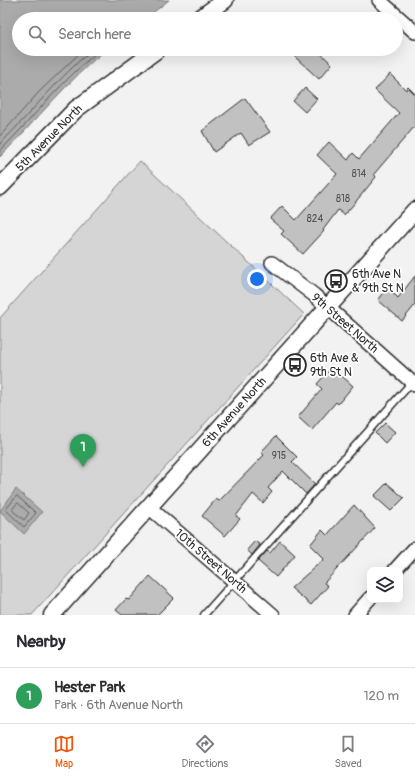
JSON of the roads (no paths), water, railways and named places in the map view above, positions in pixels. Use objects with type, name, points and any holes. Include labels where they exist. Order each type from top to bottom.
[{"type":"street","points":[[209,12],[225,0]]},
{"type":"street","points":[[379,0],[392,12]]},
{"type":"street","points":[[403,21],[415,32]]},
{"type":"street","name":"5th Avenue North","points":[[0,187],[76,109],[148,56]]},
{"type":"street","name":"6th Avenue North","points":[[52,615],[415,210]]},
{"type":"street","name":"9th Street North","points":[[272,263],[328,307],[414,382]]},
{"type":"street","name":"10th Street North","points":[[149,507],[273,615]]},
{"type":"street","points":[[398,567],[415,548]]},
{"type":"street","points":[[355,615],[367,601]]},
{"type":"lane","points":[[204,615],[414,382]]},
{"type":"water","points":[[0,0],[169,0],[154,12],[12,12],[12,56],[98,56],[78,74],[0,157]]},
{"type":"water","points":[[16,489],[42,512],[24,534],[0,511]]},
{"type":"place","name":"6th Ave N & 9th St N","points":[[336,281]]},
{"type":"place","name":"6th Ave & 9th St N","points":[[295,365]]},
{"type":"place","name":"Hester Park","points":[[83,467]]}]
